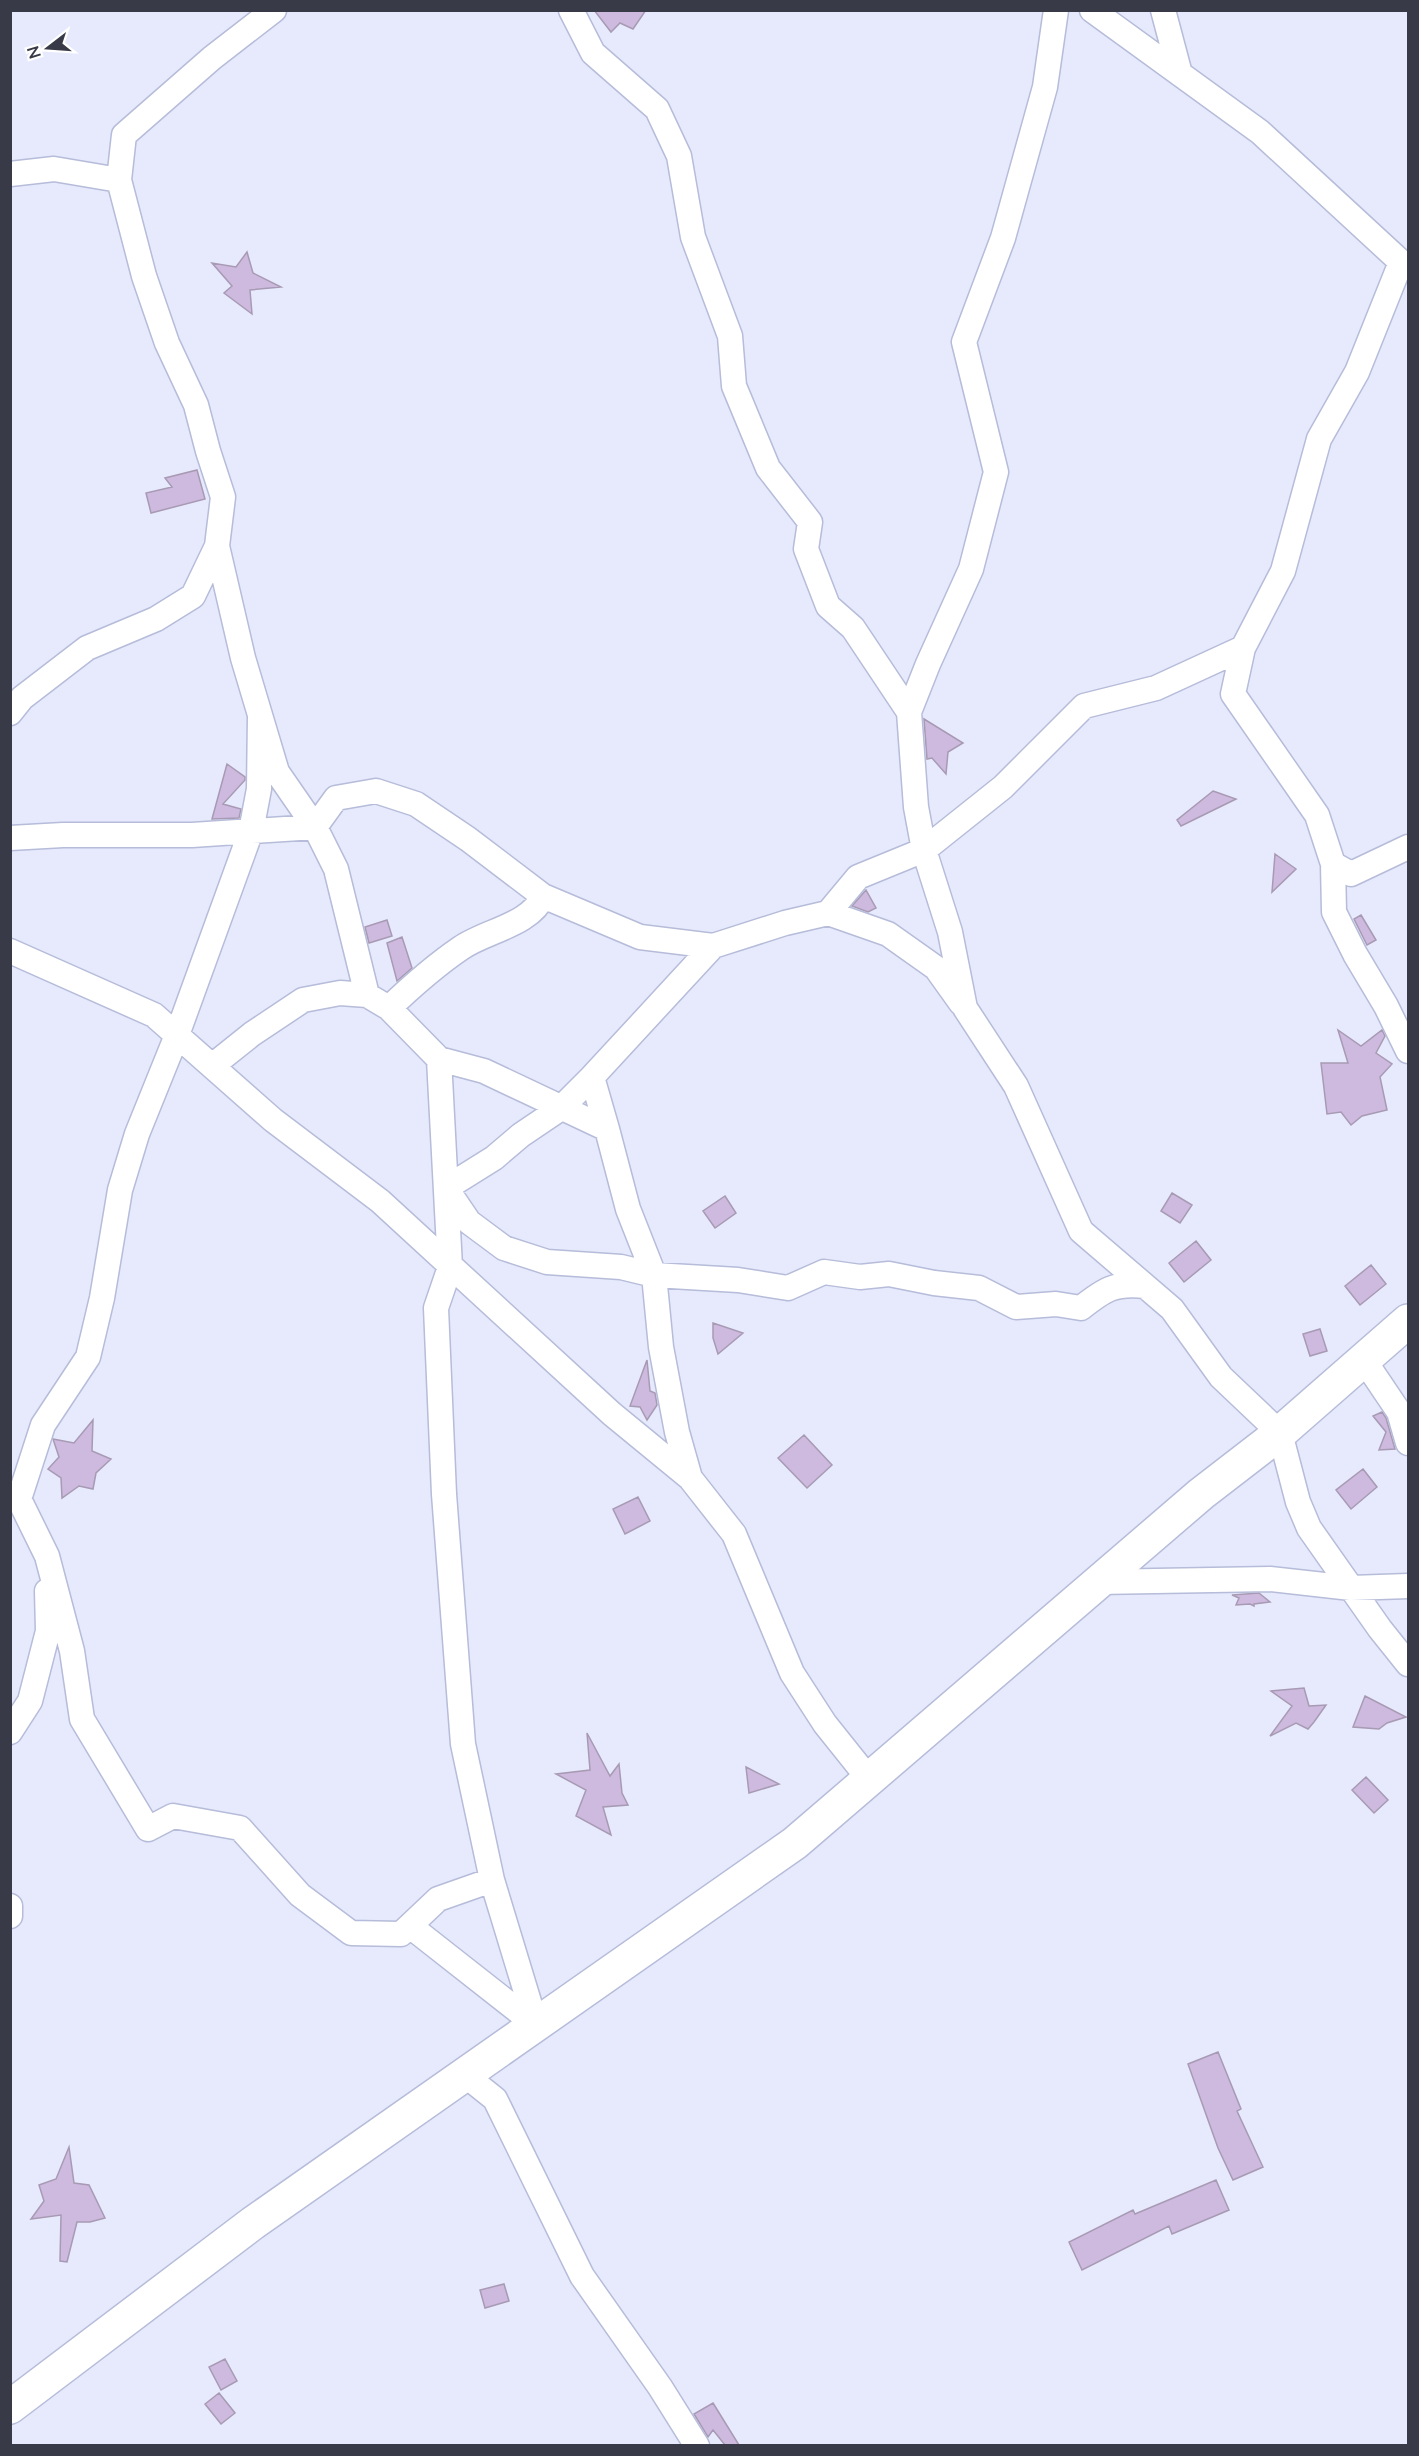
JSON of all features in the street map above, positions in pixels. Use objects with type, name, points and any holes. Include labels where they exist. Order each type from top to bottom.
[{"type":"main road","points":[[10,2407],[253,2223],[795,1843],[1201,1494],[1280,1433],[1408,1321]]},
{"type":"street","points":[[10,713],[22,698],[87,648],[156,619],[193,596],[217,546],[224,497],[208,451],[196,405],[168,343],[144,276],[119,180],[124,135],[212,58],[274,10]]},
{"type":"street","points":[[570,10],[593,53],[657,109],[679,156],[693,237],[730,336],[734,386],[768,468],[810,522],[806,549],[828,606],[853,628],[909,712]]},
{"type":"street","points":[[965,1008],[950,932],[924,850],[916,807],[909,712],[971,569],[996,472],[964,342],[1003,238],[1027,152],[1045,87],[1056,10]]},
{"type":"street","points":[[1092,10],[1260,132],[1405,264],[1357,372],[1319,439],[1283,571],[1243,648],[1233,694],[1317,815],[1333,864],[1334,912],[1408,1051]]},
{"type":"street","points":[[1163,10],[1180,74]]},
{"type":"street","points":[[10,174],[54,169],[119,180]]},
{"type":"street","points":[[217,546],[243,658],[277,771],[315,826],[336,869],[367,995]]},
{"type":"street","points":[[828,913],[858,877],[924,850],[1003,788],[1084,706],[1156,688],[1243,648]]},
{"type":"street","points":[[260,715],[259,789],[251,831],[177,1035],[137,1134],[120,1190],[102,1298],[88,1356],[43,1425],[19,1498],[47,1556],[72,1651],[82,1719],[148,1829],[173,1816],[240,1828],[300,1895],[351,1933],[401,1934],[438,1899],[492,1880]]},
{"type":"street","points":[[10,838],[63,835],[192,835],[315,826],[336,798],[376,791],[416,804],[468,839],[543,896],[640,937],[713,946],[785,923],[828,913],[888,934],[936,968],[1016,1086],[1081,1231],[1172,1309],[1221,1377],[1280,1433],[1302,1513],[1309,1528],[1380,1629],[1408,1664]]},
{"type":"street","points":[[1333,864],[1351,874],[1408,847]]},
{"type":"street","points":[[389,1008],[428,973],[464,946],[515,923],[540,902],[543,896]]},
{"type":"street","points":[[446,1188],[494,1158],[521,1135],[561,1108],[713,946]]},
{"type":"street","points":[[10,951],[154,1015],[273,1120],[380,1201],[612,1414],[690,1478],[734,1534],[792,1673],[825,1724],[869,1779]]},
{"type":"street","points":[[212,1066],[252,1034],[303,1000],[340,993],[367,995],[389,1008],[439,1059],[484,1071],[607,1129]]},
{"type":"street","points":[[439,1059],[450,1267],[436,1308],[444,1494],[463,1744],[492,1880],[536,2025]]},
{"type":"street","points":[[592,1077],[628,1209],[654,1275],[661,1347],[677,1432],[690,1478]]},
{"type":"street","points":[[446,1188],[469,1222],[504,1248],[547,1262],[621,1267],[654,1275],[738,1280],[788,1288],[824,1272],[860,1277],[889,1274],[979,1288],[1016,1307],[1056,1304],[1081,1308],[1103,1290],[1129,1284],[1145,1286]]},
{"type":"street","points":[[1364,1360],[1399,1412],[1408,1443]]},
{"type":"street","points":[[10,1732],[30,1701],[48,1631],[47,1556]]},
{"type":"street","points":[[1098,1582],[1270,1579],[1351,1588],[1408,1586]]},
{"type":"street","points":[[10,1906],[10,1916]]},
{"type":"street","points":[[410,1926],[536,2025]]},
{"type":"street","points":[[465,2074],[495,2099],[582,2276],[660,2387],[697,2445]]},
{"type":"building","points":[[594,10],[646,10],[633,29],[620,23],[611,32]]},
{"type":"building","points":[[247,252],[253,273],[281,287],[250,290],[252,314],[224,293],[232,286],[212,263],[236,267]]},
{"type":"building","points":[[197,470],[205,499],[151,513],[146,493],[172,487],[165,478]]},
{"type":"building","points":[[924,719],[963,743],[948,752],[946,774],[932,758],[927,759]]},
{"type":"building","points":[[227,764],[245,777],[245,780],[223,804],[241,809],[239,818],[212,819]]},
{"type":"building","points":[[1213,791],[1236,799],[1181,826],[1177,820]]},
{"type":"building","points":[[1275,854],[1296,869],[1272,892]]},
{"type":"building","points":[[866,890],[876,908],[868,912],[852,906]]},
{"type":"building","points":[[1361,915],[1376,940],[1367,945],[1354,919]]},
{"type":"building","points":[[387,920],[392,936],[369,943],[365,927]]},
{"type":"building","points":[[402,937],[412,968],[397,981],[387,943]]},
{"type":"building","points":[[1338,1030],[1361,1046],[1382,1030],[1385,1036],[1376,1053],[1392,1064],[1380,1077],[1387,1110],[1362,1116],[1351,1125],[1341,1112],[1327,1114],[1321,1063],[1348,1063]]},
{"type":"building","points":[[1172,1193],[1192,1205],[1180,1223],[1161,1211]]},
{"type":"building","points":[[725,1196],[736,1213],[715,1228],[703,1211]]},
{"type":"building","points":[[1196,1241],[1211,1260],[1184,1282],[1169,1263]]},
{"type":"building","points":[[1371,1265],[1386,1284],[1360,1305],[1345,1286]]},
{"type":"building","points":[[713,1323],[743,1333],[718,1354],[713,1338]]},
{"type":"building","points":[[1320,1329],[1327,1351],[1310,1356],[1303,1334]]},
{"type":"building","points":[[647,1360],[650,1391],[655,1393],[657,1405],[647,1420],[640,1407],[630,1406]]},
{"type":"building","points":[[1382,1412],[1395,1449],[1379,1450],[1386,1432],[1373,1416]]},
{"type":"building","points":[[93,1420],[92,1451],[111,1459],[96,1473],[93,1489],[79,1486],[62,1498],[61,1478],[48,1469],[59,1457],[53,1439],[74,1443]]},
{"type":"building","points":[[804,1435],[832,1465],[807,1488],[778,1458]]},
{"type":"building","points":[[1363,1469],[1377,1487],[1351,1509],[1336,1490]]},
{"type":"building","points":[[638,1497],[650,1521],[625,1534],[613,1509]]},
{"type":"building","points":[[1259,1593],[1270,1602],[1254,1604],[1254,1606],[1236,1605],[1239,1598],[1232,1595]]},
{"type":"building","points":[[1304,1688],[1309,1706],[1326,1705],[1314,1722],[1308,1729],[1296,1723],[1270,1736],[1292,1706],[1271,1691]]},
{"type":"building","points":[[1365,1696],[1406,1717],[1387,1723],[1379,1729],[1353,1727]]},
{"type":"building","points":[[587,1733],[610,1776],[619,1764],[622,1793],[628,1805],[603,1807],[611,1835],[576,1816],[586,1790],[556,1774],[590,1770]]},
{"type":"building","points":[[746,1767],[779,1784],[749,1793]]},
{"type":"building","points":[[1366,1777],[1388,1800],[1374,1813],[1352,1790]]},
{"type":"building","points":[[1218,2052],[1241,2109],[1237,2111],[1263,2167],[1233,2180],[1218,2148],[1188,2064]]},
{"type":"building","points":[[69,2147],[74,2183],[89,2185],[105,2218],[90,2222],[77,2222],[67,2262],[60,2261],[61,2215],[31,2219],[44,2201],[39,2185],[56,2179]]},
{"type":"building","points":[[1216,2180],[1229,2210],[1172,2234],[1169,2226],[1082,2270],[1069,2242],[1133,2210],[1135,2214]]},
{"type":"building","points":[[504,2284],[509,2301],[485,2308],[480,2290]]},
{"type":"building","points":[[225,2359],[237,2381],[221,2390],[209,2367]]},
{"type":"building","points":[[219,2393],[235,2413],[221,2424],[205,2404]]},
{"type":"building","points":[[713,2403],[739,2445],[725,2445],[713,2430],[708,2437],[694,2414]]}]
